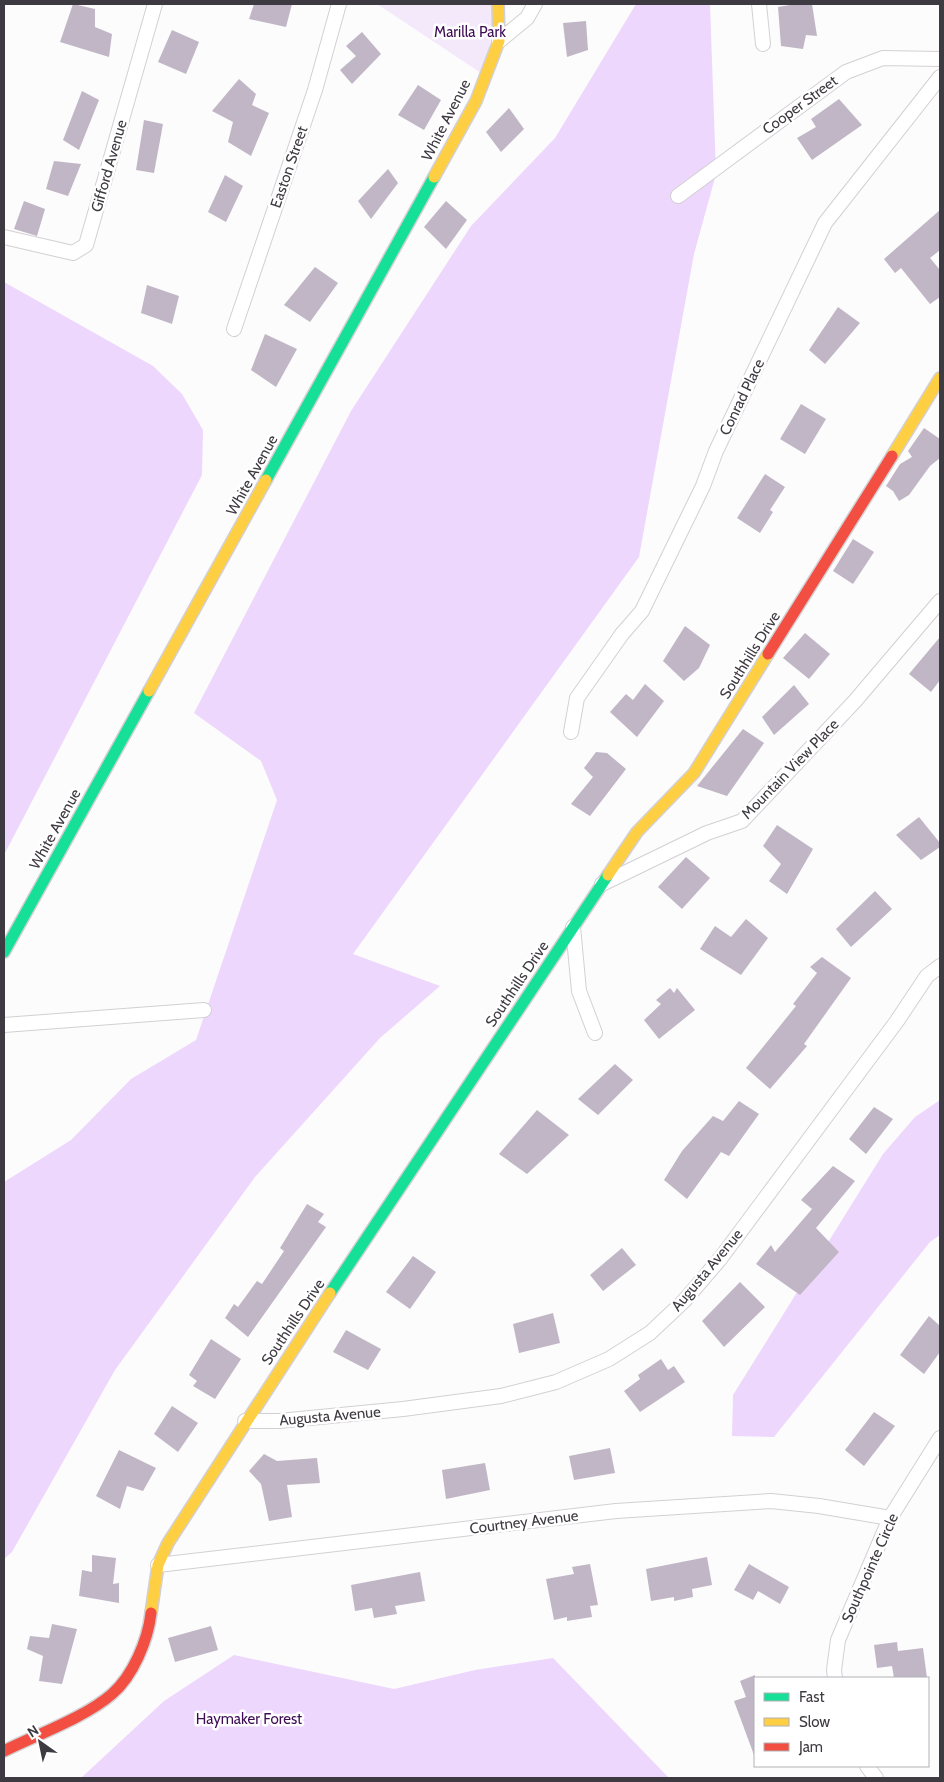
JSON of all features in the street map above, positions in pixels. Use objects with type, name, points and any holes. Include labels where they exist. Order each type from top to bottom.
[{"type":"street","name":"Gifford Avenue","points":[[4,237],[73,253],[86,245],[155,4]]},
{"type":"street","name":"Easton Street","points":[[234,328],[315,90],[339,4]]},
{"type":"street","name":"White Avenue","points":[[4,952],[472,110],[499,41],[498,4]]},
{"type":"street","points":[[499,41],[527,18],[535,4]]},
{"type":"street","points":[[759,4],[764,44]]},
{"type":"street","name":"Cooper Street","points":[[678,196],[846,72],[883,58],[940,58]]},
{"type":"street","name":"Conrad Place","points":[[571,732],[577,698],[622,634],[642,611],[656,585],[703,486],[716,451],[825,223],[940,76]]},
{"type":"street","name":"Southhills Drive","points":[[4,1751],[90,1709],[113,1694],[133,1668],[150,1623],[158,1565],[168,1543],[245,1421],[637,832],[694,773],[940,378]]},
{"type":"street","name":"Mountain View Place","points":[[601,885],[707,833],[742,821],[855,701],[940,601]]},
{"type":"street","points":[[573,927],[579,991],[595,1033]]},
{"type":"street","points":[[927,976],[940,958]]},
{"type":"street","name":"Augusta Avenue","points":[[245,1421],[279,1421],[403,1410],[501,1396],[556,1382],[609,1359],[650,1332],[684,1301],[720,1259],[891,1028],[927,976],[940,966]]},
{"type":"street","points":[[4,1025],[204,1010]]},
{"type":"street","name":"Southpointe Circle","points":[[835,1677],[838,1640],[890,1518],[940,1438]]},
{"type":"street","name":"Courtney Avenue","points":[[158,1565],[616,1511],[771,1501],[820,1506],[890,1518]]},
{"type":"street","points":[[867,1767],[876,1778]]},
{"type":"green space","name":"Marilla Park","points":[[377,4],[498,4],[484,75]]},
{"type":"green space","points":[[636,4],[710,4],[716,174],[694,254],[639,557],[353,954],[440,986],[380,1038],[255,1177],[115,1370],[12,1552],[4,1559],[4,1182],[71,1140],[131,1079],[196,1040],[277,800],[261,761],[194,713],[351,411],[471,226],[555,138]]},
{"type":"green space","points":[[4,282],[153,366],[182,394],[203,430],[202,475],[4,855]]},
{"type":"green space","points":[[940,1100],[940,1235],[930,1242],[774,1437],[732,1436],[733,1395],[883,1154],[915,1117]]},
{"type":"green space","name":"Haymaker Forest","points":[[234,1655],[394,1689],[475,1670],[553,1658],[669,1778],[81,1778],[164,1701]]},
{"type":"building","points":[[73,4],[95,9],[95,27],[112,34],[109,57],[60,42]]},
{"type":"building","points":[[254,4],[292,4],[286,27],[249,19]]},
{"type":"building","points":[[812,4],[817,36],[806,35],[803,49],[781,46],[778,7]]},
{"type":"building","points":[[586,21],[588,50],[567,57],[563,23]]},
{"type":"building","points":[[172,30],[199,42],[186,74],[158,62]]},
{"type":"building","points":[[362,32],[381,54],[352,84],[340,70],[356,56],[346,46]]},
{"type":"building","points":[[239,79],[256,94],[252,105],[269,113],[251,156],[228,142],[233,122],[212,111]]},
{"type":"building","points":[[418,85],[441,100],[424,130],[398,115]]},
{"type":"building","points":[[82,91],[99,100],[79,150],[63,140]]},
{"type":"building","points":[[839,99],[862,125],[812,160],[797,138],[816,127],[811,119]]},
{"type":"building","points":[[509,108],[524,129],[501,152],[486,132]]},
{"type":"building","points":[[144,120],[163,124],[154,173],[136,170]]},
{"type":"building","points":[[54,161],[81,164],[68,196],[46,189]]},
{"type":"building","points":[[388,169],[398,183],[371,219],[358,201]]},
{"type":"building","points":[[225,175],[243,186],[226,222],[208,212]]},
{"type":"building","points":[[24,201],[45,209],[37,236],[14,229]]},
{"type":"building","points":[[446,201],[467,220],[446,249],[424,227]]},
{"type":"building","points":[[940,210],[940,250],[930,258],[940,270],[940,297],[930,304],[901,268],[895,273],[884,259]]},
{"type":"building","points":[[315,267],[338,283],[310,322],[284,305]]},
{"type":"building","points":[[147,285],[179,296],[172,324],[141,313]]},
{"type":"building","points":[[838,307],[860,323],[825,364],[809,350]]},
{"type":"building","points":[[265,334],[297,349],[276,387],[251,370]]},
{"type":"building","points":[[801,404],[826,419],[805,454],[780,439]]},
{"type":"building","points":[[924,428],[940,439],[940,458],[930,466],[909,495],[899,501],[893,491],[886,486],[900,464],[912,457],[908,451]]},
{"type":"building","points":[[765,474],[785,487],[770,510],[773,512],[760,533],[737,518]]},
{"type":"building","points":[[853,539],[874,552],[853,584],[833,571]]},
{"type":"building","points":[[685,626],[710,645],[699,668],[684,681],[663,661]]},
{"type":"building","points":[[805,633],[830,654],[809,679],[783,658]]},
{"type":"building","points":[[940,637],[940,680],[931,692],[909,674]]},
{"type":"building","points":[[645,684],[664,701],[637,737],[610,712],[626,694],[633,700]]},
{"type":"building","points":[[794,685],[809,704],[774,735],[762,717]]},
{"type":"building","points":[[743,729],[764,743],[727,796],[697,786]]},
{"type":"building","points":[[596,752],[607,753],[626,769],[590,816],[571,804],[593,777],[584,768]]},
{"type":"building","points":[[919,817],[940,843],[940,847],[921,860],[896,835]]},
{"type":"building","points":[[777,825],[813,849],[787,894],[769,881],[781,864],[763,846]]},
{"type":"building","points":[[686,857],[710,878],[682,909],[658,887]]},
{"type":"building","points":[[875,891],[892,909],[851,947],[836,929]]},
{"type":"building","points":[[746,919],[768,938],[741,975],[700,949],[715,926],[731,937]]},
{"type":"building","points":[[822,957],[851,978],[804,1044],[807,1046],[770,1089],[746,1068],[796,1006],[793,1004],[817,973],[810,967]]},
{"type":"building","points":[[670,988],[674,993],[677,988],[695,1010],[659,1039],[644,1020],[661,1004],[656,1000]]},
{"type":"building","points":[[615,1064],[633,1080],[598,1115],[578,1099]]},
{"type":"building","points":[[739,1101],[759,1114],[729,1156],[721,1152],[687,1199],[664,1180],[682,1151],[713,1116],[723,1121]]},
{"type":"building","points":[[874,1107],[893,1119],[866,1154],[849,1139]]},
{"type":"building","points":[[537,1110],[569,1135],[527,1174],[499,1154]]},
{"type":"building","points":[[833,1166],[855,1181],[816,1228],[839,1252],[800,1295],[756,1264],[771,1245],[775,1252],[812,1209],[801,1200]]},
{"type":"building","points":[[307,1204],[324,1214],[318,1222],[326,1227],[248,1337],[225,1318],[234,1304],[238,1307],[257,1281],[262,1284],[284,1251],[280,1248]]},
{"type":"building","points":[[622,1248],[636,1265],[603,1291],[590,1275]]},
{"type":"building","points":[[413,1256],[436,1272],[410,1309],[386,1292]]},
{"type":"building","points":[[740,1282],[765,1307],[724,1347],[702,1321]]},
{"type":"building","points":[[553,1313],[560,1343],[519,1353],[513,1324]]},
{"type":"building","points":[[929,1316],[940,1326],[940,1352],[924,1374],[900,1355]]},
{"type":"building","points":[[346,1330],[381,1349],[368,1370],[333,1352]]},
{"type":"building","points":[[211,1339],[241,1359],[215,1399],[193,1386],[197,1381],[189,1375]]},
{"type":"building","points":[[661,1359],[668,1370],[674,1366],[685,1382],[640,1412],[624,1391],[640,1379],[638,1375]]},
{"type":"building","points":[[172,1406],[198,1423],[178,1452],[154,1434]]},
{"type":"building","points":[[874,1412],[895,1426],[864,1466],[845,1450]]},
{"type":"building","points":[[610,1448],[615,1473],[574,1480],[569,1456]]},
{"type":"building","points":[[119,1450],[156,1468],[143,1491],[127,1486],[120,1509],[96,1496]]},
{"type":"building","points":[[264,1454],[277,1461],[317,1458],[320,1483],[287,1485],[292,1517],[269,1521],[261,1484],[249,1471]]},
{"type":"building","points":[[485,1463],[490,1490],[446,1499],[442,1470]]},
{"type":"building","points":[[92,1555],[116,1558],[113,1584],[119,1583],[119,1603],[79,1596],[82,1570],[92,1572]]},
{"type":"building","points":[[707,1557],[712,1585],[692,1589],[693,1597],[674,1601],[674,1597],[651,1601],[646,1569]]},
{"type":"building","points":[[590,1564],[598,1605],[590,1606],[592,1617],[567,1621],[567,1617],[554,1620],[546,1579],[574,1574],[572,1567]]},
{"type":"building","points":[[749,1564],[789,1587],[780,1604],[758,1591],[753,1600],[734,1590]]},
{"type":"building","points":[[420,1572],[425,1601],[395,1606],[397,1614],[374,1618],[372,1608],[355,1611],[351,1585]]},
{"type":"building","points":[[52,1624],[77,1629],[62,1684],[39,1681],[43,1656],[27,1649],[30,1636],[49,1638]]},
{"type":"building","points":[[211,1626],[218,1650],[175,1662],[168,1638]]},
{"type":"building","points":[[897,1642],[898,1651],[923,1648],[927,1677],[894,1677],[892,1666],[877,1668],[874,1645]]},
{"type":"building","points":[[755,1675],[754,1755],[734,1701],[746,1697],[740,1681]]},
{"type":"traffic: fast","points":[[266,480],[434,177]]},
{"type":"traffic: fast","points":[[4,952],[149,691]]},
{"type":"traffic: fast","points":[[330,1293],[608,875]]},
{"type":"traffic: slow","points":[[434,177],[476,101],[499,41],[498,4]]},
{"type":"traffic: slow","points":[[892,456],[940,378]]},
{"type":"traffic: slow","points":[[149,691],[266,480]]},
{"type":"traffic: slow","points":[[608,875],[637,832],[694,773],[768,654]]},
{"type":"traffic: slow","points":[[151,1613],[158,1565],[168,1543],[330,1293]]},
{"type":"traffic: jam","points":[[768,654],[892,456]]},
{"type":"traffic: jam","points":[[4,1751],[75,1718],[112,1694],[127,1678],[133,1668],[147,1635],[151,1613]]}]
